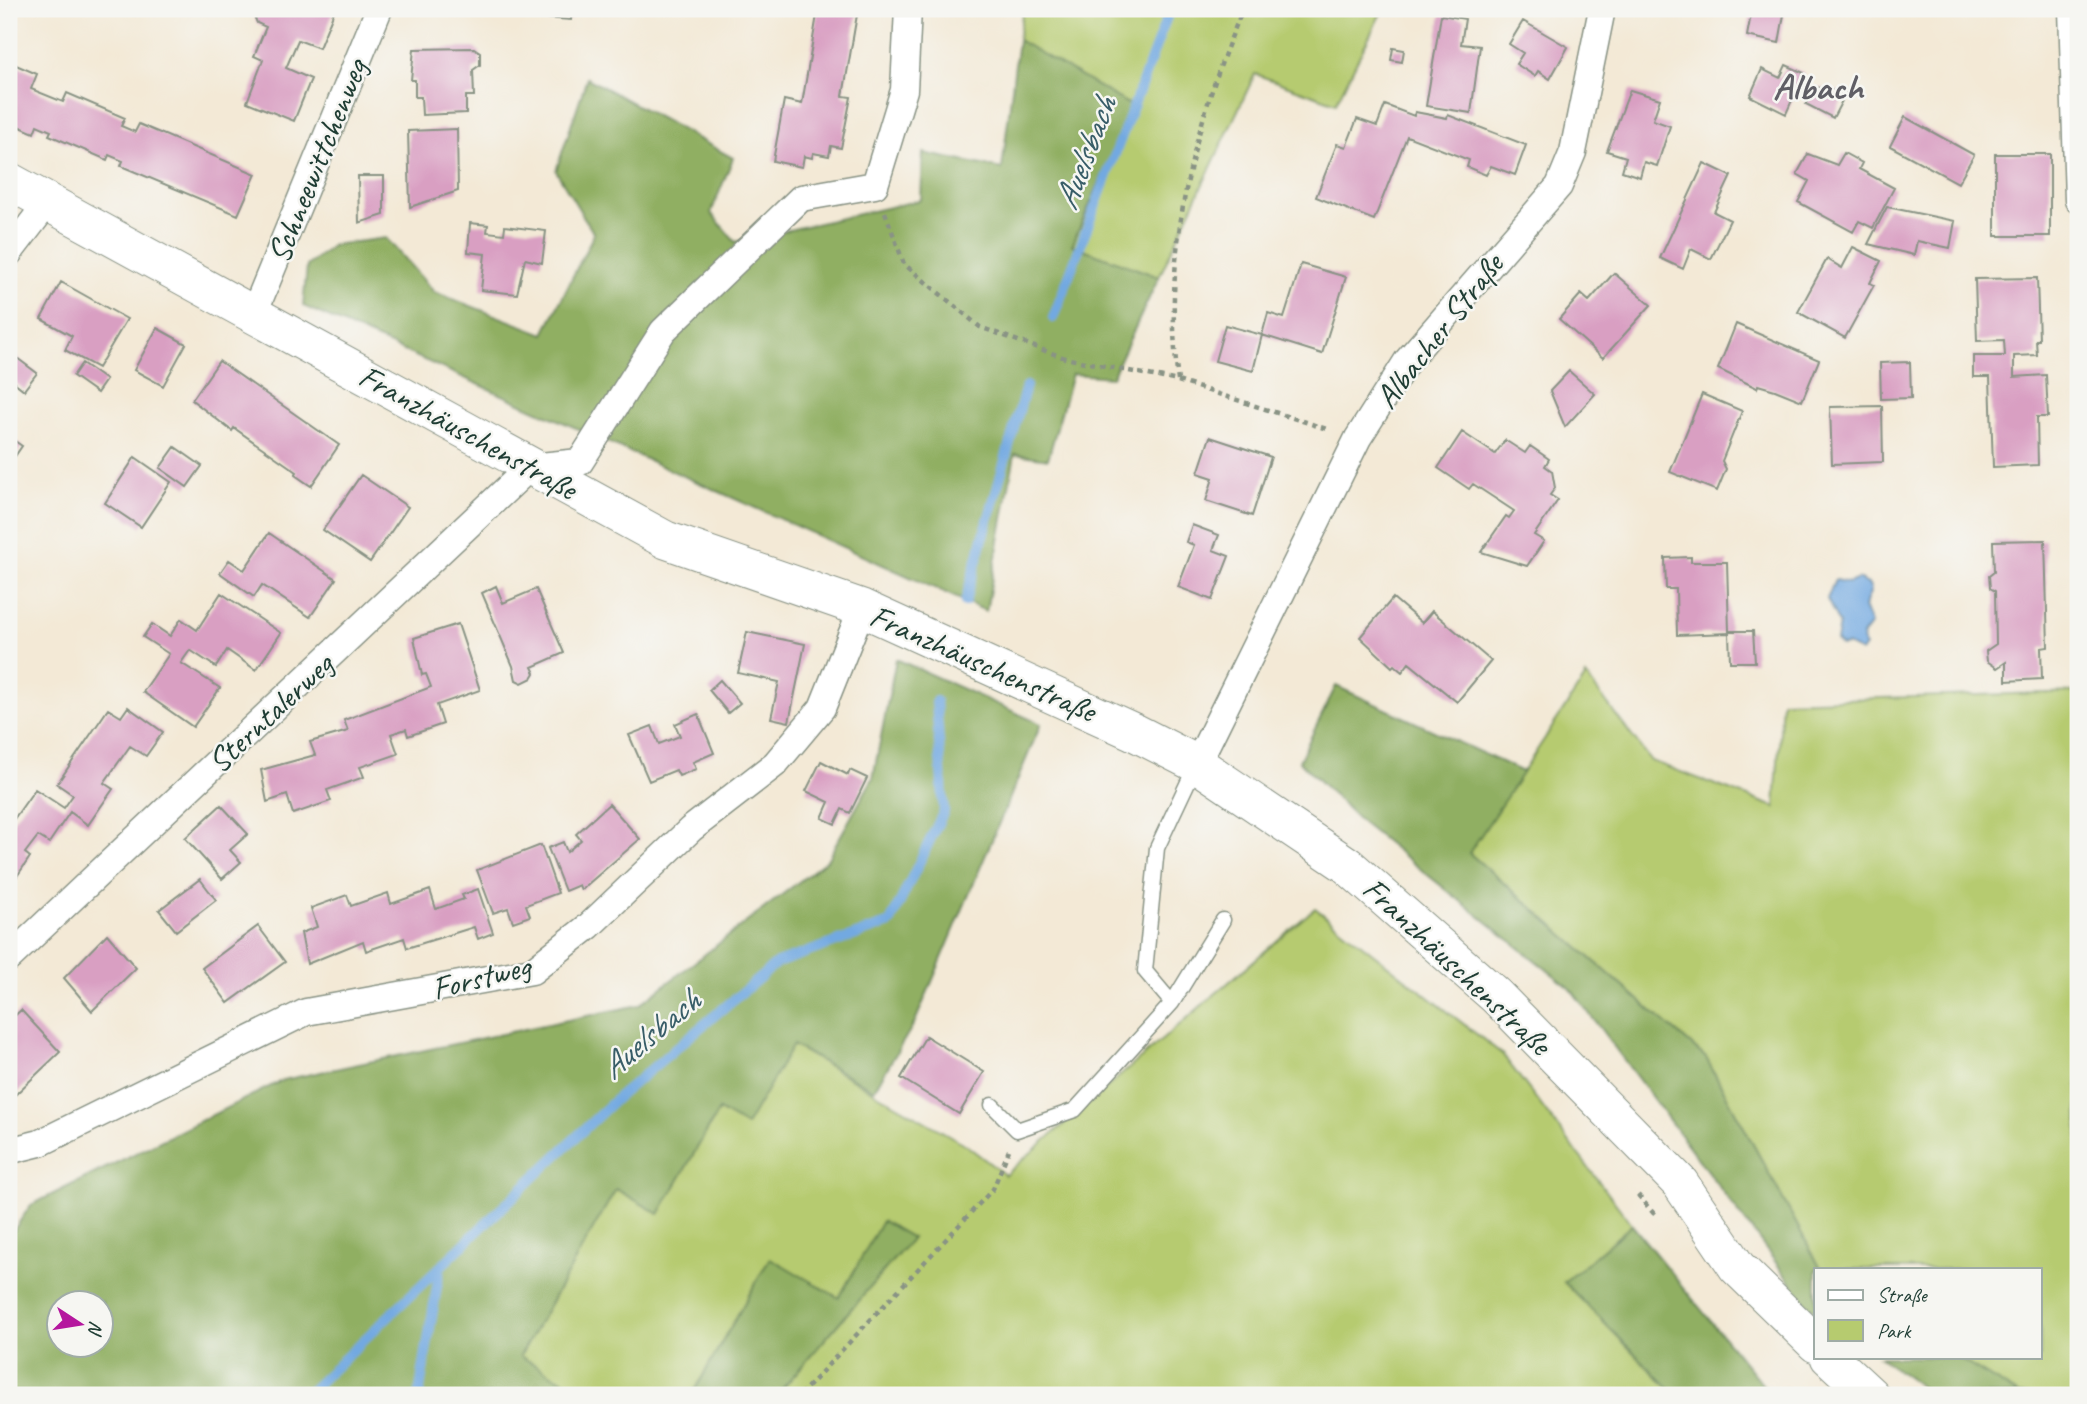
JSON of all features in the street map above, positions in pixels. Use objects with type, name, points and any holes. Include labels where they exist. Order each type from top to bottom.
[{"type":"street","name":"Schneewittchenweg","points":[[254,313],[379,9]]},
{"type":"street","points":[[530,467],[580,461],[663,331],[802,198],[875,185],[904,90],[908,9]]},
{"type":"street","name":"Albacher Straße","points":[[1197,764],[1358,438],[1407,361],[1559,186],[1573,152],[1602,9]]},
{"type":"street","points":[[2072,9],[2078,200]]},
{"type":"street","name":"Franzhäuschenstraße","points":[[9,181],[666,540],[862,608],[1122,726],[1197,764],[1348,865],[1496,996],[1680,1183],[1737,1267],[1814,1342]]},
{"type":"street","points":[[9,253],[48,202]]},
{"type":"street","name":"Sterntalerweg","points":[[9,958],[530,467]]},
{"type":"street","name":"Forstweg","points":[[9,1147],[12,1150],[40,1143],[306,1012],[532,971],[589,926],[691,829],[775,764],[822,708],[862,608]]},
{"type":"street","points":[[1830,1358],[1870,1395]]},
{"type":"lane","points":[[1172,1003],[1145,971],[1154,875],[1157,848],[1197,764]]},
{"type":"lane","points":[[992,1105],[1017,1130],[1075,1110],[1172,1003],[1223,920]]},
{"type":"path","points":[[1178,381],[1172,330],[1186,186],[1202,119],[1222,57],[1243,9]]},
{"type":"path","points":[[875,185],[904,264],[979,327],[1065,358],[1178,381],[1358,438]]},
{"type":"path","points":[[800,1395],[993,1189],[1017,1130]]},
{"type":"path","points":[[1634,1191],[1661,1222]]},
{"type":"green space","points":[[1023,9],[1383,9],[1336,103],[1255,74],[1159,277],[1072,245],[1133,107],[1018,40]]},
{"type":"green space","points":[[1018,40],[1133,107],[1072,245],[1159,277],[1112,377],[1072,374],[1048,459],[1015,454],[986,611],[303,306],[307,266],[333,245],[386,238],[434,292],[544,334],[594,234],[556,171],[587,78],[733,158],[711,213],[735,242],[921,200],[923,153],[1002,169]]},
{"type":"green space","points":[[896,659],[1041,724],[915,1022],[874,1090],[793,1045],[746,1126],[719,1110],[659,1214],[616,1189],[520,1356],[588,1395],[9,1395],[9,1237],[31,1205],[283,1080],[639,1005],[827,860],[873,778]]},
{"type":"green space","points":[[1586,676],[1651,761],[1775,807],[1782,701],[2078,692],[2078,1395],[2019,1395],[1958,1358],[2042,1358],[2042,1268],[1820,1268],[1706,1058],[1469,853]]},
{"type":"green space","points":[[1336,686],[1523,772],[1469,853],[1706,1058],[1820,1268],[1814,1268],[1814,1309],[1807,1304],[1570,988],[1361,822],[1299,761]]},
{"type":"green space","points":[[1315,908],[1502,1054],[1632,1225],[1564,1282],[1675,1395],[777,1395],[912,1238],[883,1221],[839,1298],[770,1258],[692,1395],[588,1395],[520,1356],[616,1189],[659,1214],[719,1110],[746,1125],[792,1045],[966,1145],[1005,1175]]},
{"type":"green space","points":[[882,1221],[912,1238],[777,1395],[692,1395],[770,1258],[839,1298]]},
{"type":"green space","points":[[1632,1225],[1771,1395],[1676,1395],[1564,1282]]},
{"type":"green space","points":[[1880,1358],[1958,1358],[2019,1395],[1932,1395]]},
{"type":"water","points":[[1858,579],[1868,584],[1871,590],[1864,607],[1871,624],[1862,636],[1865,646],[1861,652],[1847,645],[1842,646],[1836,641],[1839,624],[1827,599],[1835,580],[1849,583]]},
{"type":"building","points":[[257,9],[335,9],[319,48],[298,40],[286,68],[311,79],[294,121],[247,102],[263,60],[254,56],[266,27],[257,23],[254,16]]},
{"type":"building","points":[[516,9],[572,9],[571,20],[516,16]]},
{"type":"building","points":[[818,9],[858,9],[843,96],[851,97],[841,148],[831,146],[829,156],[813,153],[812,158],[804,156],[802,167],[773,161],[784,100],[802,104]]},
{"type":"building","points":[[1643,9],[1679,9],[1679,14],[1643,12]]},
{"type":"building","points":[[1752,9],[1785,9],[1779,43],[1747,36]]},
{"type":"building","points":[[1441,15],[1465,19],[1461,44],[1480,46],[1471,113],[1426,106]]},
{"type":"building","points":[[1523,21],[1568,47],[1550,79],[1538,71],[1535,76],[1516,64],[1523,53],[1509,44]]},
{"type":"building","points":[[474,48],[480,52],[480,65],[473,70],[474,96],[466,96],[466,113],[422,115],[421,97],[415,97],[415,80],[411,80],[414,49]]},
{"type":"building","points":[[1393,48],[1404,50],[1402,62],[1391,60]]},
{"type":"building","points":[[9,62],[37,74],[31,89],[63,102],[67,93],[125,118],[121,126],[135,132],[139,124],[256,174],[238,215],[121,166],[123,161],[109,155],[107,160],[49,135],[51,131],[37,125],[34,133],[9,122]]},
{"type":"building","points":[[1786,65],[1804,73],[1786,114],[1750,96],[1762,69],[1780,78]]},
{"type":"building","points":[[1815,87],[1846,93],[1833,118],[1806,104]]},
{"type":"building","points":[[1630,90],[1660,99],[1653,120],[1670,126],[1657,166],[1644,162],[1640,177],[1622,171],[1626,157],[1607,151]]},
{"type":"building","points":[[1385,105],[1414,116],[1415,112],[1447,118],[1448,115],[1526,145],[1515,175],[1491,166],[1486,175],[1467,167],[1469,160],[1407,136],[1374,220],[1316,197],[1337,144],[1346,147],[1357,119],[1377,126]]},
{"type":"building","points":[[1905,117],[1974,155],[1958,183],[1890,146]]},
{"type":"building","points":[[457,129],[458,191],[410,207],[408,131]]},
{"type":"building","points":[[1844,153],[1862,163],[1859,169],[1894,188],[1873,228],[1859,221],[1853,232],[1798,202],[1809,181],[1797,174],[1808,154],[1837,165]]},
{"type":"building","points":[[1995,154],[2050,154],[2050,236],[1995,236]]},
{"type":"building","points":[[1704,163],[1731,176],[1714,212],[1730,220],[1711,259],[1691,249],[1683,269],[1660,258]]},
{"type":"building","points":[[358,176],[384,176],[384,215],[359,223]]},
{"type":"building","points":[[1887,207],[1955,221],[1950,248],[1917,241],[1914,255],[1868,244]]},
{"type":"building","points":[[470,223],[488,225],[487,232],[504,234],[505,226],[546,231],[542,263],[525,259],[517,294],[481,290],[485,254],[468,252]]},
{"type":"building","points":[[1853,247],[1881,261],[1870,283],[1874,285],[1845,338],[1798,312],[1827,259],[1842,268]]},
{"type":"building","points":[[1301,264],[1346,277],[1322,354],[1262,335],[1268,313],[1284,318]]},
{"type":"building","points":[[1614,273],[1651,305],[1603,358],[1559,319],[1581,294],[1589,301]]},
{"type":"building","points":[[2037,278],[2037,355],[2014,356],[2014,377],[2046,375],[2048,417],[2037,417],[2038,465],[1993,467],[1990,377],[1973,377],[1973,356],[2005,356],[2004,340],[1977,341],[1975,279]]},
{"type":"building","points":[[61,282],[127,319],[98,368],[65,350],[72,336],[41,319]]},
{"type":"building","points":[[1736,324],[1819,360],[1802,401],[1758,385],[1757,388],[1718,369]]},
{"type":"building","points":[[1225,325],[1262,335],[1253,371],[1215,361]]},
{"type":"building","points":[[157,328],[186,344],[163,386],[134,370]]},
{"type":"building","points":[[9,352],[37,373],[24,390],[9,378]]},
{"type":"building","points":[[219,361],[339,445],[311,486],[295,475],[297,472],[234,428],[232,431],[192,400]]},
{"type":"building","points":[[1910,362],[1911,398],[1881,399],[1880,363]]},
{"type":"building","points":[[82,363],[106,380],[97,393],[73,376]]},
{"type":"building","points":[[1569,371],[1595,394],[1565,427],[1550,391]]},
{"type":"building","points":[[1702,394],[1742,411],[1722,461],[1726,469],[1717,491],[1670,472]]},
{"type":"building","points":[[1882,406],[1883,462],[1832,464],[1830,407]]},
{"type":"building","points":[[1462,432],[1495,454],[1505,440],[1525,453],[1530,446],[1549,459],[1545,466],[1552,471],[1555,488],[1550,495],[1558,500],[1534,535],[1544,541],[1527,566],[1481,552],[1506,516],[1509,518],[1514,511],[1473,484],[1469,489],[1438,468]]},
{"type":"building","points":[[9,437],[22,446],[9,465]]},
{"type":"building","points":[[1210,437],[1271,457],[1252,516],[1206,501],[1213,478],[1198,473]]},
{"type":"building","points":[[175,447],[202,466],[187,487],[160,468]]},
{"type":"building","points":[[135,457],[171,482],[141,527],[105,503]]},
{"type":"building","points":[[361,475],[408,507],[370,562],[323,530]]},
{"type":"building","points":[[1192,525],[1219,535],[1213,550],[1229,556],[1212,600],[1178,587],[1194,545],[1186,542]]},
{"type":"building","points":[[269,533],[336,579],[310,617],[262,585],[254,597],[220,573],[229,560],[244,570]]},
{"type":"building","points":[[2045,540],[2048,647],[2041,648],[2042,679],[2006,681],[2006,662],[1997,668],[1987,661],[1986,651],[1996,644],[1995,591],[1990,588],[1989,576],[1994,572],[1993,541]]},
{"type":"building","points":[[1691,557],[1691,562],[1727,562],[1729,631],[1753,631],[1755,662],[1730,662],[1729,633],[1677,635],[1676,589],[1666,589],[1665,558]]},
{"type":"building","points":[[496,586],[503,603],[536,589],[564,653],[532,667],[535,673],[532,678],[522,683],[516,680],[513,666],[482,593]]},
{"type":"building","points":[[221,593],[281,633],[256,670],[227,650],[216,667],[190,650],[181,663],[220,688],[193,727],[143,692],[169,654],[143,637],[152,624],[170,636],[181,619],[197,630]]},
{"type":"building","points":[[1393,598],[1422,623],[1432,611],[1491,661],[1457,702],[1409,663],[1402,672],[1394,665],[1392,667],[1360,637]]},
{"type":"building","points":[[458,624],[480,690],[437,705],[443,724],[408,736],[406,729],[391,734],[398,754],[360,767],[364,777],[327,790],[331,801],[293,814],[287,795],[267,802],[261,770],[315,755],[310,742],[348,731],[344,720],[431,687],[426,674],[422,675],[414,638]]},
{"type":"building","points":[[747,632],[805,644],[789,722],[771,718],[779,682],[738,673]]},
{"type":"building","points":[[720,680],[740,703],[728,713],[709,690]]},
{"type":"building","points":[[128,707],[163,732],[146,756],[130,746],[104,783],[113,789],[88,825],[70,812],[49,843],[38,836],[25,853],[30,857],[9,888],[9,826],[35,789],[64,808],[73,795],[57,784],[108,709],[121,717]]},
{"type":"building","points":[[698,714],[714,753],[693,762],[696,769],[679,776],[676,770],[649,781],[629,735],[652,726],[659,744],[680,736],[675,724]]},
{"type":"building","points":[[821,761],[848,775],[850,770],[867,778],[850,813],[842,809],[835,824],[822,818],[829,802],[806,791]]},
{"type":"building","points":[[609,804],[640,839],[581,890],[579,885],[565,891],[548,848],[563,842],[567,852],[581,840],[576,834]]},
{"type":"building","points":[[221,805],[248,834],[230,850],[241,862],[222,879],[185,838]]},
{"type":"building","points":[[541,845],[558,893],[526,905],[530,916],[513,922],[508,908],[493,913],[477,870]]},
{"type":"building","points":[[200,879],[216,900],[176,931],[159,910]]},
{"type":"building","points":[[478,889],[493,933],[478,939],[474,927],[407,948],[404,938],[366,951],[363,941],[307,964],[301,933],[317,927],[311,908],[347,895],[351,906],[388,893],[391,904],[430,890],[436,909],[464,899],[462,895]]},
{"type":"building","points":[[258,926],[285,962],[228,1003],[202,968]]},
{"type":"building","points":[[107,934],[136,968],[92,1011],[64,978]]},
{"type":"building","points":[[21,1010],[60,1052],[15,1095],[9,1088],[9,1021]]},
{"type":"building","points":[[926,1036],[984,1072],[959,1114],[901,1078]]},
{"type":"waterway","name":"Auelsbach","points":[[1053,318],[1170,9]]},
{"type":"waterway","name":"Auelsbach","points":[[965,602],[1026,386]]},
{"type":"waterway","name":"Auelsbach","points":[[306,1395],[618,1097],[777,963],[890,923],[944,811],[936,701]]},
{"type":"waterway","points":[[419,1395],[440,1268]]},
{"type":"district","name":"Albach","points":[[1818,86]]}]
